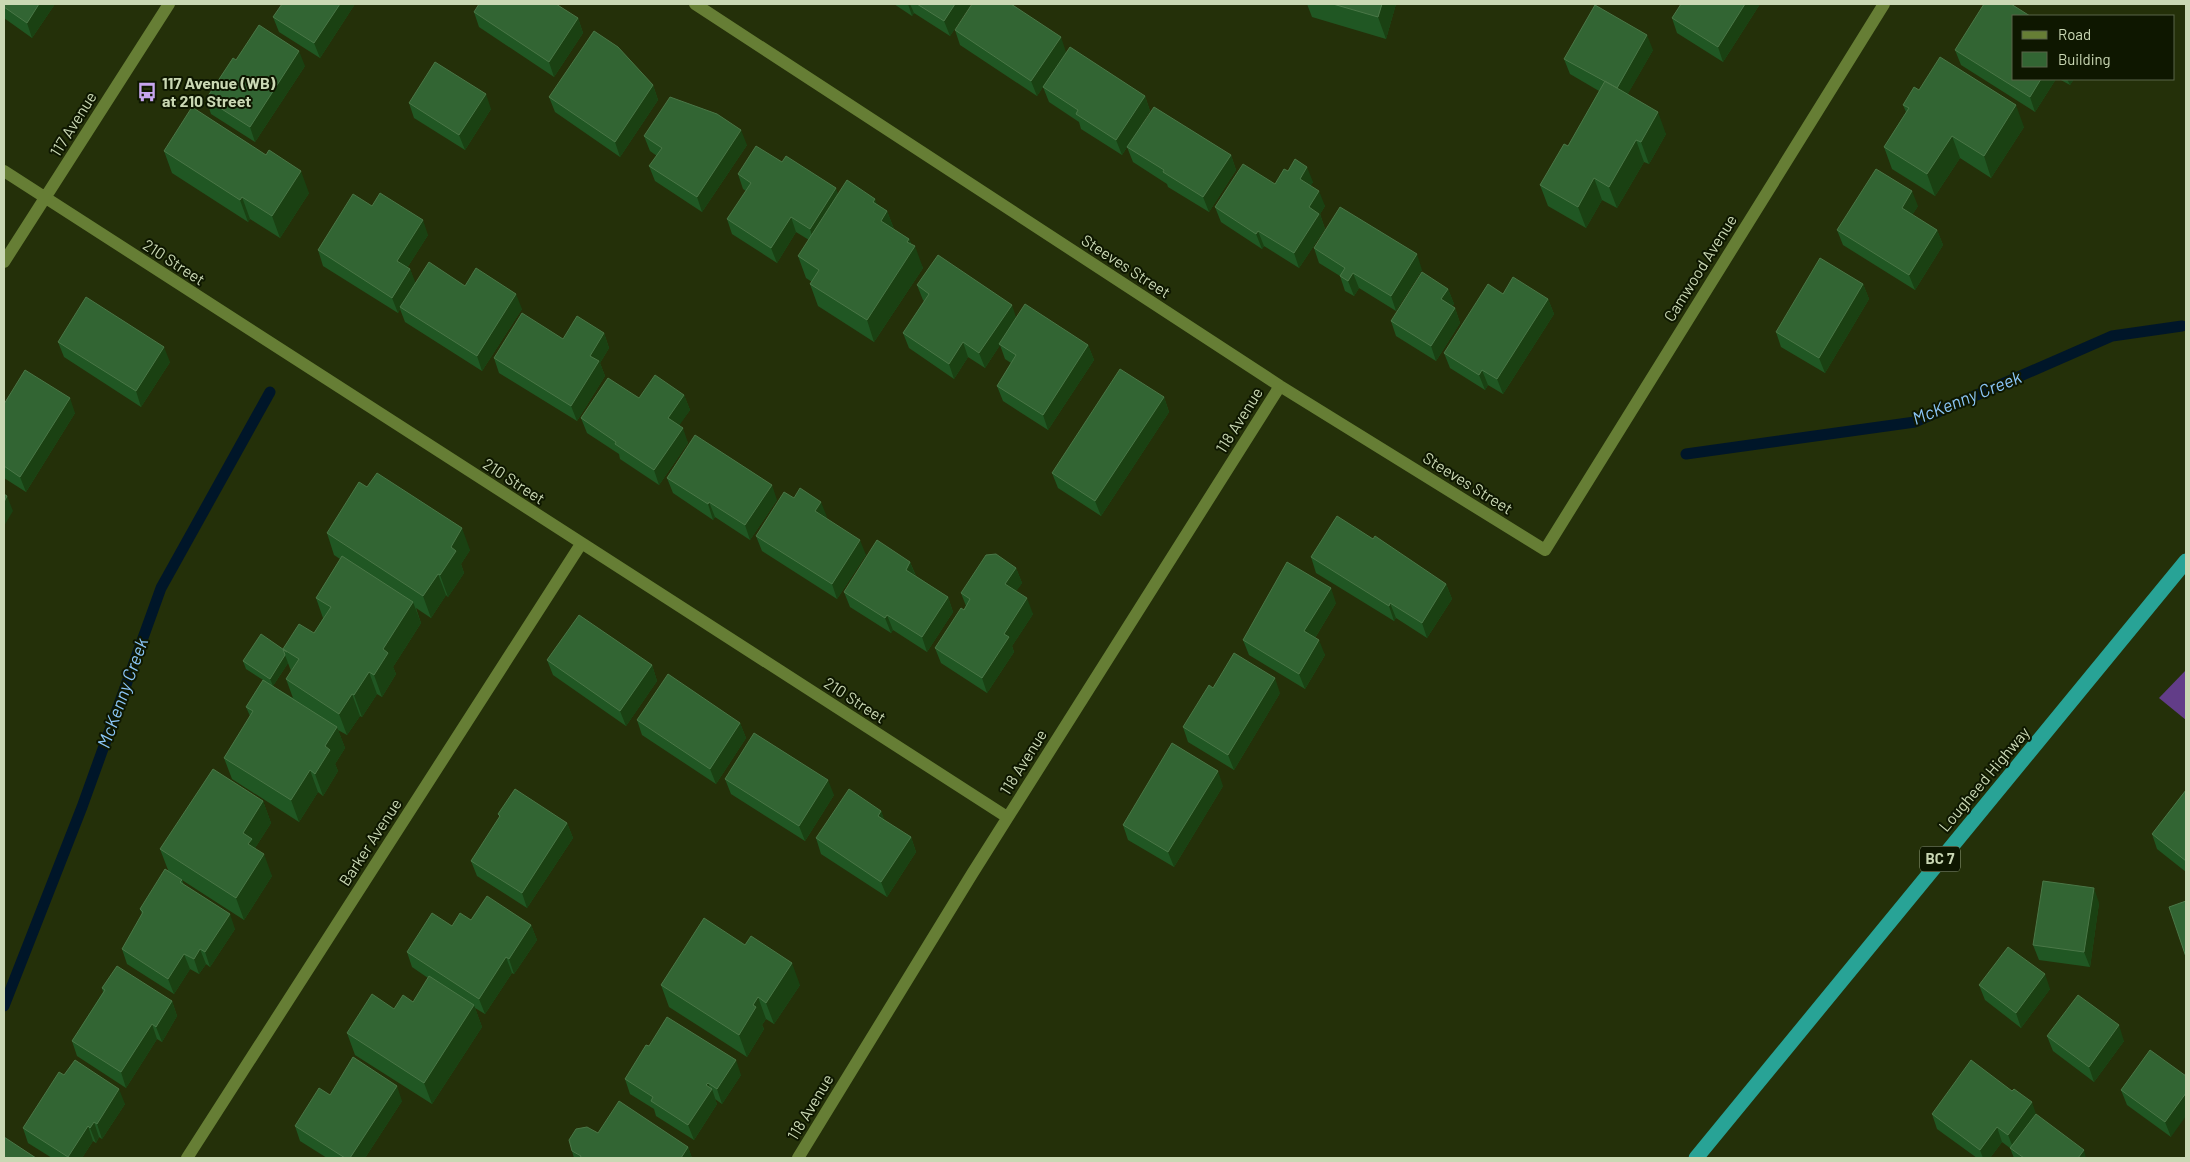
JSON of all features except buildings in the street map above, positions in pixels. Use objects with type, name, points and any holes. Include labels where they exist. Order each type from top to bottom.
[{"type":"highway","name":"Lougheed Highway","points":[[1696,1158],[2186,561]]},
{"type":"street","name":"117 Avenue","points":[[4,262],[169,4]]},
{"type":"street","name":"Steeves Street","points":[[695,4],[1280,386],[1544,550]]},
{"type":"street","name":"Camwood Avenue","points":[[1544,550],[1884,4]]},
{"type":"street","name":"210 Street","points":[[4,171],[1007,818]]},
{"type":"street","name":"118 Avenue","points":[[798,1158],[1007,818],[1280,386]]},
{"type":"street","name":"Barker Avenue","points":[[187,1158],[581,544]]},
{"type":"shaded area","points":[[2186,670],[2186,720],[2159,698]]},
{"type":"waterway","name":"McKenny Creek","points":[[1686,454],[1915,422],[2112,336],[2182,326]]},
{"type":"waterway","name":"McKenny Creek","points":[[4,1006],[82,807],[161,588],[270,392]]},
{"type":"place","name":"117 Avenue (WB) at 210 Street","points":[[147,92]]}]
